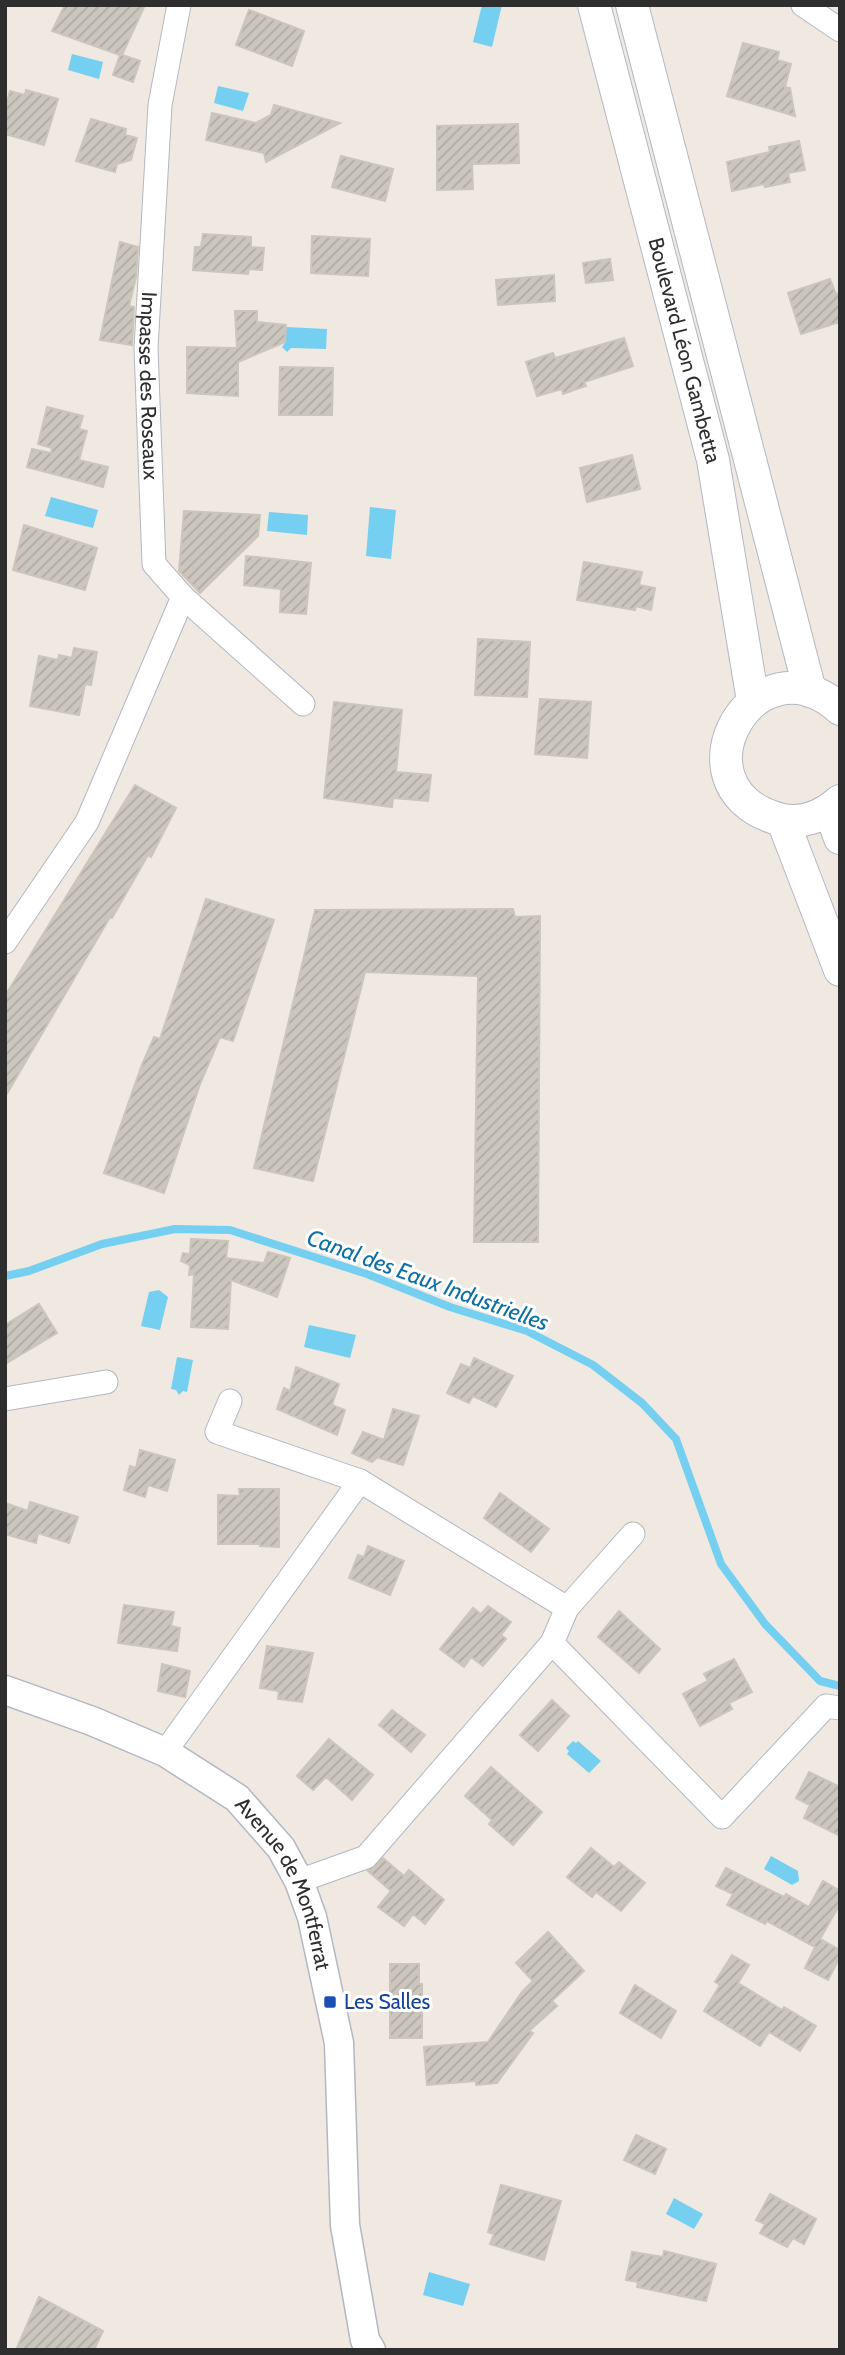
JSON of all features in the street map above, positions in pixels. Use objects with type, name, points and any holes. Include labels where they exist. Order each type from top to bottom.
[{"type":"main road","name":"Boulevard Léon Gambetta","points":[[594,5],[713,460],[753,701]]},
{"type":"main road","name":"Boulevard Léon Gambetta","points":[[632,5],[810,691]]},
{"type":"main road","points":[[836,816],[783,821],[762,814],[744,801],[732,782],[726,760],[728,738],[737,718],[753,701],[771,692],[790,688],[810,691],[840,709]]},
{"type":"main road","points":[[783,821],[840,971]]},
{"type":"street","name":"Impasse des Roseaux","points":[[179,5],[160,105],[146,348],[154,564],[183,597],[303,704]]},
{"type":"street","points":[[803,5],[840,30]]},
{"type":"street","points":[[5,942],[87,822],[183,597]]},
{"type":"street","points":[[5,1399],[106,1382]]},
{"type":"street","points":[[230,1401],[216,1432],[360,1481],[567,1608]]},
{"type":"street","points":[[165,1752],[360,1481]]},
{"type":"street","points":[[299,1881],[366,1857],[552,1643],[567,1608],[633,1534]]},
{"type":"street","points":[[552,1643],[722,1817],[826,1706],[840,1708]]},
{"type":"street","name":"Avenue de Montferrat","points":[[5,1690],[92,1721],[165,1752],[237,1798],[281,1848],[299,1881],[312,1917],[339,2043],[345,2225],[364,2347]]},
{"type":"water","points":[[482,5],[502,5],[492,47],[473,42]]},
{"type":"water","points":[[72,54],[103,62],[99,79],[68,70]]},
{"type":"water","points":[[218,86],[249,93],[243,111],[214,103]]},
{"type":"water","points":[[286,327],[327,329],[326,349],[291,348],[287,352],[282,347],[285,343]]},
{"type":"water","points":[[51,497],[98,510],[93,528],[45,516]]},
{"type":"water","points":[[370,507],[396,510],[391,559],[366,556]]},
{"type":"water","points":[[269,512],[308,515],[307,535],[267,531]]},
{"type":"water","points":[[159,1290],[168,1297],[160,1330],[141,1326],[149,1292]]},
{"type":"water","points":[[309,1325],[356,1335],[350,1358],[304,1347]]},
{"type":"water","points":[[177,1357],[193,1360],[187,1392],[183,1391],[179,1395],[176,1390],[171,1389]]},
{"type":"water","points":[[573,1741],[578,1741],[601,1761],[589,1773],[567,1754],[569,1751],[566,1748]]},
{"type":"water","points":[[771,1856],[798,1871],[799,1881],[792,1885],[764,1869]]},
{"type":"water","points":[[674,2198],[703,2214],[694,2229],[666,2214]]},
{"type":"water","points":[[429,2272],[470,2284],[463,2306],[423,2295]]},
{"type":"building","points":[[65,5],[145,5],[122,55],[140,61],[133,82],[113,75],[120,55],[52,31]]},
{"type":"building","points":[[249,10],[304,31],[292,66],[236,45]]},
{"type":"building","points":[[743,43],[779,52],[777,60],[791,64],[785,87],[790,88],[795,116],[727,96]]},
{"type":"building","points":[[26,90],[58,99],[44,145],[5,134],[5,110],[10,91],[25,95]]},
{"type":"building","points":[[274,105],[340,123],[266,162],[264,153],[206,140],[212,113],[256,123],[271,115]]},
{"type":"building","points":[[91,119],[126,129],[125,135],[137,138],[131,160],[117,164],[115,172],[76,161]]},
{"type":"building","points":[[518,124],[519,163],[472,164],[473,189],[437,190],[437,126]]},
{"type":"building","points":[[799,141],[805,170],[788,173],[790,182],[732,191],[727,162],[770,152],[769,147]]},
{"type":"building","points":[[341,156],[393,169],[385,201],[332,187]]},
{"type":"building","points":[[203,234],[251,237],[251,247],[264,248],[262,270],[249,269],[248,274],[193,270],[195,247],[201,247]]},
{"type":"building","points":[[312,236],[370,239],[368,276],[311,273]]},
{"type":"building","points":[[120,242],[138,247],[136,277],[129,306],[134,307],[132,345],[100,340]]},
{"type":"building","points":[[610,259],[613,280],[586,283],[583,263]]},
{"type":"building","points":[[554,275],[555,301],[498,305],[496,280]]},
{"type":"building","points":[[830,279],[836,294],[840,293],[840,322],[801,334],[788,293]]},
{"type":"building","points":[[235,311],[257,311],[257,322],[286,325],[285,342],[238,362],[238,396],[187,393],[187,347],[237,348]]},
{"type":"building","points":[[624,338],[633,366],[584,382],[586,386],[563,394],[562,389],[537,396],[526,362],[553,353],[555,358]]},
{"type":"building","points":[[280,367],[333,368],[332,415],[279,415]]},
{"type":"building","points":[[47,407],[83,416],[79,429],[87,431],[79,460],[108,467],[103,487],[27,467],[32,449],[51,453],[52,448],[38,444]]},
{"type":"building","points":[[632,455],[640,489],[587,502],[580,468]]},
{"type":"building","points":[[184,511],[260,515],[258,536],[200,593],[179,571]]},
{"type":"building","points":[[24,525],[97,548],[85,590],[13,570]]},
{"type":"building","points":[[246,556],[311,563],[306,614],[280,612],[281,589],[244,585]]},
{"type":"building","points":[[584,562],[642,572],[639,585],[655,588],[651,610],[636,606],[635,610],[577,600]]},
{"type":"building","points":[[478,639],[530,642],[527,697],[475,695]]},
{"type":"building","points":[[74,648],[97,652],[91,685],[85,684],[79,715],[30,706],[39,656],[58,660],[59,655],[72,658]]},
{"type":"building","points":[[540,699],[591,702],[587,758],[535,754]]},
{"type":"building","points":[[334,702],[402,710],[396,772],[431,775],[428,801],[393,798],[392,807],[324,798]]},
{"type":"building","points":[[135,785],[176,808],[151,857],[148,855],[112,918],[110,917],[5,1097],[5,996]]},
{"type":"building","points":[[206,899],[274,920],[233,1041],[220,1037],[200,1084],[164,1193],[104,1173],[141,1067],[154,1037],[160,1039]]},
{"type":"building","points":[[513,909],[515,917],[540,916],[538,1242],[474,1242],[478,976],[365,972],[313,1181],[254,1168],[315,910]]},
{"type":"building","points":[[191,1239],[228,1241],[226,1258],[264,1263],[268,1252],[290,1258],[277,1297],[231,1280],[228,1329],[191,1327],[194,1274],[189,1275],[190,1265],[181,1261],[183,1253],[190,1254]]},
{"type":"building","points":[[39,1304],[57,1333],[5,1364],[5,1325]]},
{"type":"building","points":[[474,1358],[513,1376],[496,1407],[473,1396],[469,1403],[447,1393],[461,1364],[470,1368]]},
{"type":"building","points":[[296,1367],[339,1384],[332,1405],[345,1410],[337,1435],[277,1409],[284,1388],[290,1391]]},
{"type":"building","points":[[393,1409],[419,1416],[403,1465],[379,1456],[372,1462],[352,1453],[363,1432],[384,1440]]},
{"type":"building","points":[[140,1450],[175,1460],[167,1491],[148,1485],[145,1497],[124,1490],[130,1466],[136,1468]]},
{"type":"building","points":[[239,1489],[279,1489],[279,1547],[218,1544],[218,1495],[240,1496]]},
{"type":"building","points":[[500,1493],[549,1529],[531,1552],[484,1518]]},
{"type":"building","points":[[30,1502],[78,1517],[69,1543],[38,1533],[36,1543],[5,1534],[5,1503],[28,1511]]},
{"type":"building","points":[[368,1546],[404,1561],[390,1595],[349,1578],[358,1555],[364,1557]]},
{"type":"building","points":[[124,1605],[174,1612],[171,1626],[180,1628],[177,1651],[118,1643]]},
{"type":"building","points":[[488,1606],[511,1622],[501,1635],[506,1639],[483,1666],[471,1657],[464,1667],[440,1649],[473,1608],[481,1614]]},
{"type":"building","points":[[619,1611],[660,1649],[639,1673],[598,1637]]},
{"type":"building","points":[[267,1646],[313,1653],[302,1702],[278,1699],[279,1691],[260,1688]]},
{"type":"building","points":[[734,1659],[752,1692],[729,1703],[732,1709],[700,1726],[683,1694],[708,1681],[704,1674]]},
{"type":"building","points":[[162,1664],[190,1671],[185,1697],[158,1691]]},
{"type":"building","points":[[552,1700],[569,1716],[538,1751],[520,1735]]},
{"type":"building","points":[[392,1710],[425,1735],[411,1752],[379,1725]]},
{"type":"building","points":[[329,1739],[373,1775],[352,1800],[326,1777],[313,1790],[297,1776]]},
{"type":"building","points":[[491,1767],[542,1812],[513,1845],[489,1824],[492,1820],[465,1796]]},
{"type":"building","points":[[809,1772],[840,1787],[840,1836],[804,1818],[810,1805],[796,1798]]},
{"type":"building","points":[[591,1848],[614,1867],[619,1862],[645,1883],[621,1911],[596,1892],[592,1897],[567,1877]]},
{"type":"building","points":[[383,1858],[404,1876],[409,1870],[444,1900],[425,1924],[413,1914],[404,1926],[378,1907],[391,1891],[368,1871]]},
{"type":"building","points":[[726,1868],[809,1907],[823,1881],[840,1891],[840,1904],[820,1939],[840,1950],[840,1957],[828,1980],[805,1968],[815,1947],[767,1921],[765,1924],[727,1905],[733,1894],[716,1886]]},
{"type":"building","points":[[548,1932],[584,1971],[552,2001],[557,2006],[529,2031],[533,2033],[497,2083],[476,2085],[476,2081],[427,2085],[424,2047],[488,2042],[522,1992],[533,1981],[516,1963]]},
{"type":"building","points":[[732,1955],[749,1965],[738,1983],[782,2010],[784,2007],[816,2026],[800,2051],[769,2032],[760,2046],[704,2011],[720,1985],[715,1982]]},
{"type":"building","points":[[390,1964],[419,1964],[419,1984],[422,1984],[422,2038],[390,2038]]},
{"type":"building","points":[[635,1985],[676,2011],[661,2038],[620,2013]]},
{"type":"building","points":[[636,2135],[666,2149],[655,2174],[624,2160]]},
{"type":"building","points":[[501,2185],[561,2201],[544,2260],[490,2244],[494,2234],[488,2232]]},
{"type":"building","points":[[770,2194],[816,2219],[804,2244],[793,2238],[787,2247],[760,2233],[765,2224],[756,2220]]},
{"type":"building","points":[[664,2251],[716,2264],[706,2301],[637,2287],[638,2282],[626,2280],[632,2252],[663,2257]]},
{"type":"building","points":[[39,2297],[103,2331],[94,2350],[16,2350]]},
{"type":"waterway","name":"Canal des Eaux Industrielles","points":[[5,1276],[29,1271],[102,1244],[175,1229],[230,1230],[367,1274],[450,1307],[527,1331],[593,1365],[642,1403],[676,1439],[721,1564],[765,1624],[820,1681],[840,1686]]},
{"type":"place","name":"Les Salles","points":[[330,2002]]}]
